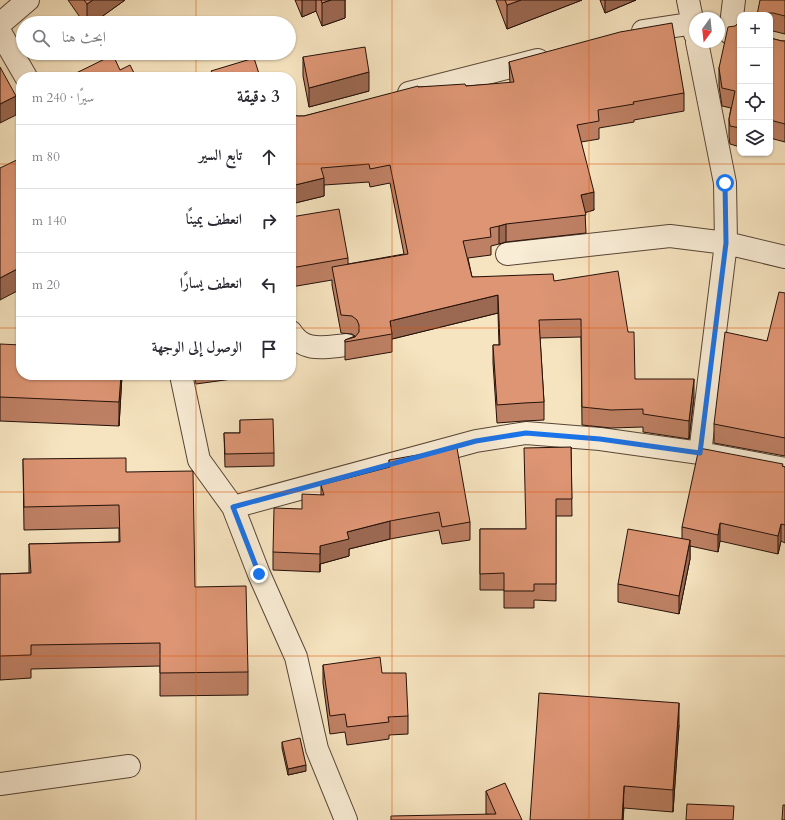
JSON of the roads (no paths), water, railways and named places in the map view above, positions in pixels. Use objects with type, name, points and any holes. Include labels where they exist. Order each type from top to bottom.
[{"type":"street","points":[[0,24],[28,0]]},
{"type":"street","points":[[688,0],[691,12]]},
{"type":"street","points":[[730,32],[734,0]]},
{"type":"street","points":[[621,37],[650,29],[689,31]]},
{"type":"street","points":[[0,32],[16,60]]},
{"type":"street","points":[[698,48],[725,183],[726,243],[700,453]]},
{"type":"street","points":[[387,98],[555,55]]},
{"type":"street","points":[[16,60],[23,72]]},
{"type":"street","points":[[508,254],[670,236],[726,243],[785,257]]},
{"type":"street","points":[[296,339],[306,345],[317,348],[347,345]]},
{"type":"street","points":[[182,380],[199,460],[233,507],[259,574],[296,657],[317,749],[346,820]]},
{"type":"street","points":[[233,507],[476,441],[526,433],[600,439],[700,453],[785,469]]},
{"type":"street","points":[[0,784],[129,766]]}]
